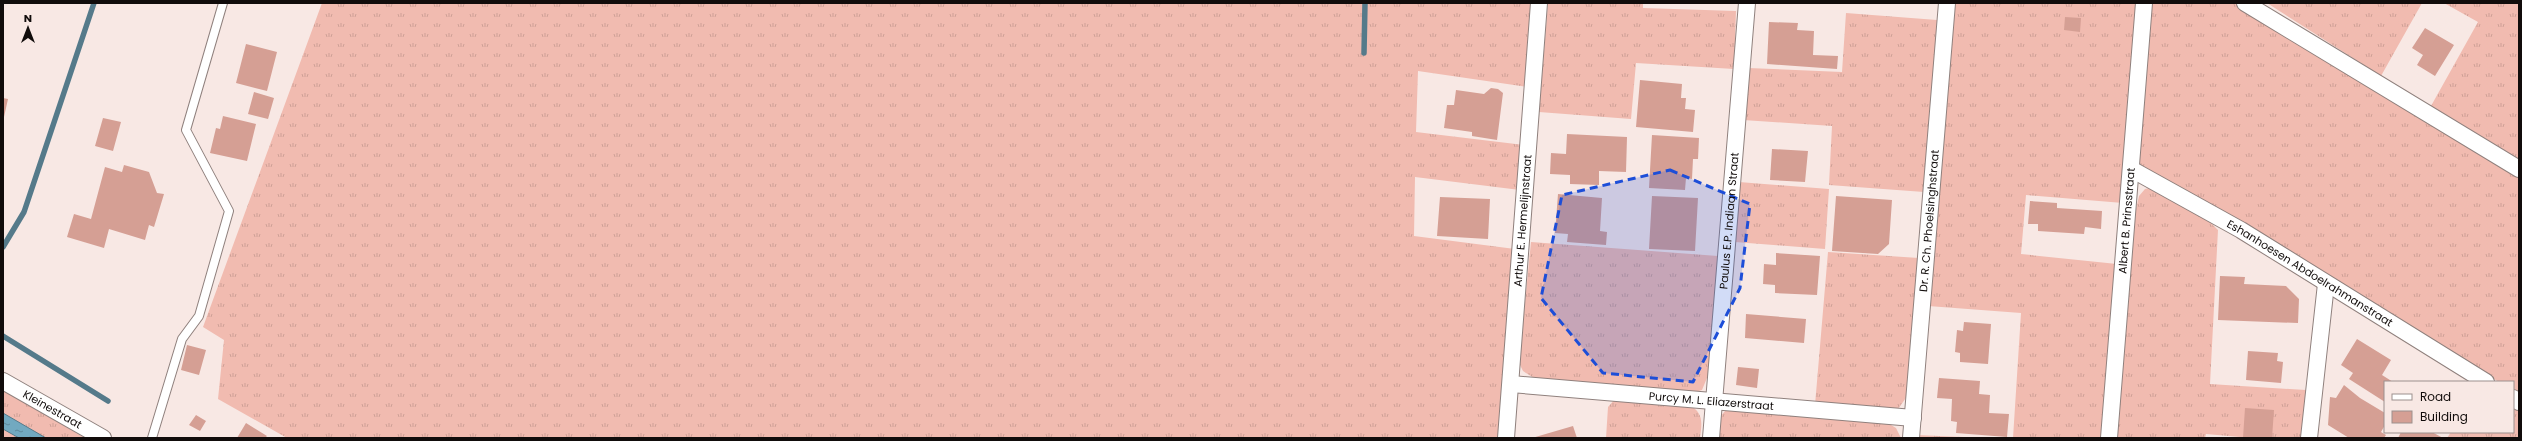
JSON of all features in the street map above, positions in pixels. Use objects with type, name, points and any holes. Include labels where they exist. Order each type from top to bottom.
[{"type":"street","name":"Arthur E. Hermelijnstraat","points":[[1506,438],[1539,3]]},
{"type":"street","name":"Paulus E.P. Indiaan Straat","points":[[1711,438],[1747,3]]},
{"type":"street","name":"Dr. R. Ch. Phoelsinghstraat","points":[[1911,438],[1947,3]]},
{"type":"street","name":"Albert B. Prinsstraat","points":[[2109,438],[2144,3]]},
{"type":"street","points":[[2245,3],[2519,169]]},
{"type":"street","name":"Eshanhoesen Abdoelrahmanstraat","points":[[2131,169],[2241,230],[2484,381]]},
{"type":"street","points":[[2309,438],[2326,284]]},
{"type":"street","name":"Kleinestraat","points":[[3,380],[103,438]]},
{"type":"street","name":"Purcy M. L. Eliazerstraat","points":[[1511,384],[1913,418]]},
{"type":"lane","points":[[152,438],[182,339],[199,316],[229,211],[186,130],[222,3]]},
{"type":"highlighted area","points":[[1670,170],[1750,204],[1740,288],[1693,382],[1603,373],[1541,298],[1562,195]]},
{"type":"green space","points":[[322,3],[1534,3],[1528,87],[1418,71],[1416,132],[1524,145],[1520,190],[1415,177],[1414,236],[1515,249],[1500,438],[287,438],[218,399],[224,340],[203,327]]},
{"type":"green space","points":[[1548,3],[1643,3],[1643,8],[1736,11],[1734,69],[1636,63],[1631,119],[1539,112]]},
{"type":"green space","points":[[1952,3],[2137,3],[2123,203],[2026,195],[2021,254],[2117,264],[2102,438],[2013,438],[2021,313],[1928,306]]},
{"type":"green space","points":[[2150,3],[2234,3],[2519,176],[2519,394],[2514,392],[2514,381],[2497,381],[2143,168],[2139,162]]},
{"type":"green space","points":[[2267,3],[2422,3],[2381,76]]},
{"type":"green space","points":[[2444,3],[2519,3],[2519,159],[2431,106],[2478,22]]},
{"type":"green space","points":[[1846,13],[1937,20],[1924,192],[1829,185],[1832,126],[1743,120],[1748,68],[1842,72]]},
{"type":"green space","points":[[1739,182],[1829,189],[1825,249],[1735,242]]},
{"type":"green space","points":[[2153,187],[2206,218],[2218,230],[2210,384],[2306,390],[2302,438],[2251,438],[2206,434],[2205,438],[2117,438],[2136,209],[2139,196],[2145,189]]},
{"type":"green space","points":[[1531,242],[1718,256],[1709,373],[1702,390],[1692,393],[1534,378],[1523,371],[1519,363]]},
{"type":"green space","points":[[1828,252],[1919,258],[1908,395],[1898,409],[1815,405]]},
{"type":"green space","points":[[3,390],[85,438],[3,438]]},
{"type":"green space","points":[[1615,399],[1688,404],[1697,411],[1701,418],[1700,438],[1606,438],[1608,407]]},
{"type":"green space","points":[[2514,406],[2519,409],[2519,438],[2447,438],[2450,433],[2514,433]]},
{"type":"green space","points":[[1726,410],[1886,422],[1896,428],[1901,438],[1717,438],[1719,418]]},
{"type":"green space","points":[[1916,435],[1987,438],[1916,438]]},
{"type":"water","points":[[3,413],[46,438],[19,438],[3,429]]},
{"type":"building","points":[[2065,17],[2081,18],[2080,32],[2064,30]]},
{"type":"building","points":[[1769,22],[1798,23],[1797,30],[1814,31],[1813,55],[1838,56],[1837,69],[1767,64]]},
{"type":"building","points":[[2425,28],[2454,45],[2435,76],[2417,65],[2423,55],[2412,48]]},
{"type":"building","points":[[246,44],[277,52],[267,91],[236,83]]},
{"type":"building","points":[[1640,80],[1682,84],[1681,98],[1686,98],[1685,109],[1695,110],[1693,132],[1636,127]]},
{"type":"building","points":[[1491,88],[1498,89],[1503,93],[1497,140],[1472,136],[1472,132],[1444,128],[1447,105],[1454,105],[1456,90],[1484,94]]},
{"type":"building","points":[[254,92],[274,98],[268,119],[248,114]]},
{"type":"building","points":[[3,98],[8,99],[4,117],[3,117]]},
{"type":"building","points":[[223,116],[256,124],[247,161],[210,153],[216,128],[220,129]]},
{"type":"building","points":[[103,118],[121,122],[113,151],[95,146]]},
{"type":"building","points":[[1567,134],[1627,137],[1626,172],[1599,171],[1599,185],[1570,184],[1570,175],[1550,174],[1551,153],[1566,154]]},
{"type":"building","points":[[1652,135],[1699,138],[1698,159],[1693,159],[1692,179],[1686,178],[1685,190],[1649,188]]},
{"type":"building","points":[[1772,149],[1808,151],[1805,182],[1770,180]]},
{"type":"building","points":[[124,165],[149,172],[157,193],[164,194],[154,227],[149,225],[145,240],[109,229],[104,248],[67,237],[74,214],[91,219],[105,167],[122,172]]},
{"type":"building","points":[[1558,194],[1602,198],[1600,231],[1607,232],[1606,245],[1567,242],[1568,234],[1555,233]]},
{"type":"building","points":[[1652,196],[1698,198],[1695,251],[1649,249]]},
{"type":"building","points":[[1836,196],[1892,200],[1889,244],[1878,254],[1832,251]]},
{"type":"building","points":[[1440,197],[1490,199],[1488,239],[1437,236]]},
{"type":"building","points":[[2030,201],[2057,203],[2057,208],[2102,211],[2101,229],[2085,227],[2084,234],[2038,231],[2038,224],[2028,224]]},
{"type":"building","points":[[1776,253],[1820,256],[1817,295],[1775,293],[1775,285],[1763,284],[1764,264],[1776,265]]},
{"type":"building","points":[[2220,276],[2245,277],[2244,284],[2286,286],[2299,299],[2298,323],[2218,320]]},
{"type":"building","points":[[1746,314],[1806,319],[1804,343],[1745,338]]},
{"type":"building","points":[[1964,322],[1991,324],[1988,364],[1960,362],[1960,353],[1955,352],[1957,330],[1963,331]]},
{"type":"building","points":[[2357,339],[2391,360],[2382,375],[2391,381],[2384,381],[2384,401],[2349,379],[2353,373],[2341,365]]},
{"type":"building","points":[[187,345],[206,350],[199,375],[181,370]]},
{"type":"building","points":[[2248,351],[2278,353],[2277,361],[2283,362],[2281,383],[2246,380]]},
{"type":"building","points":[[1738,367],[1759,369],[1757,388],[1736,385]]},
{"type":"building","points":[[1939,378],[1980,381],[1979,394],[1990,395],[1989,413],[2009,414],[2007,437],[1956,433],[1957,422],[1951,421],[1952,399],[1937,398]]},
{"type":"building","points":[[2344,385],[2360,398],[2384,412],[2384,427],[2381,432],[2386,435],[2384,438],[2349,438],[2328,425],[2330,397],[2336,398]]},
{"type":"building","points":[[2245,408],[2274,410],[2272,438],[2243,438]]},
{"type":"building","points":[[196,415],[206,421],[200,431],[189,425]]},
{"type":"building","points":[[246,423],[267,436],[265,438],[237,438]]},
{"type":"building","points":[[1573,426],[1577,438],[1532,438]]},
{"type":"building","points":[[2400,433],[2434,433],[2443,438],[2398,438]]},
{"type":"waterway","points":[[3,247],[24,212],[94,3]]},
{"type":"waterway","points":[[1364,53],[1365,3]]},
{"type":"waterway","points":[[3,336],[108,401]]}]
